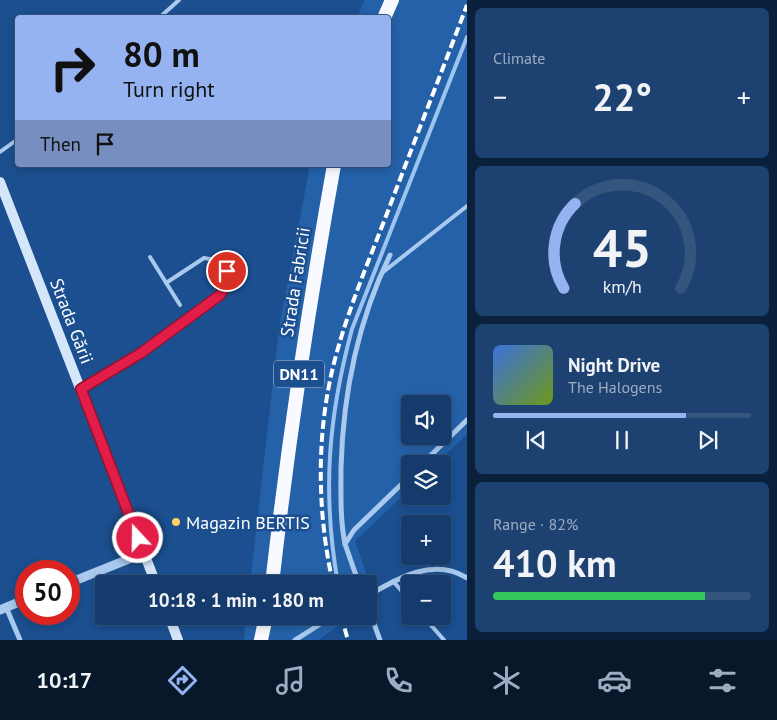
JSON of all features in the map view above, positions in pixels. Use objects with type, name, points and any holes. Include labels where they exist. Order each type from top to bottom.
[{"type":"highway","points":[[385,15],[392,0]]},
{"type":"highway","name":"Strada Fabricii","points":[[273,575],[287,455],[313,283],[334,167]]},
{"type":"highway","points":[[261,640],[264,625]]},
{"type":"main road","name":"Strada Gării","points":[[0,182],[153,575]]},
{"type":"main road","points":[[172,625],[178,640]]},
{"type":"street","points":[[356,575],[344,544],[341,483],[344,404],[354,352],[380,275],[390,255]]},
{"type":"street","points":[[431,455],[467,420]]},
{"type":"street","points":[[344,544],[354,530],[401,485]]},
{"type":"street","points":[[80,579],[144,553]]},
{"type":"street","points":[[377,590],[409,574],[432,569],[450,571],[467,578]]},
{"type":"street","points":[[15,603],[3,608],[20,640]]},
{"type":"street","points":[[295,640],[319,625]]},
{"type":"street","points":[[374,625],[380,640]]},
{"type":"lane","points":[[162,15],[179,0]]},
{"type":"lane","points":[[0,152],[15,141]]},
{"type":"lane","points":[[380,275],[467,206]]},
{"type":"lane","points":[[150,257],[180,305]]},
{"type":"lane","points":[[81,389],[141,353],[220,295],[226,285],[228,275],[221,261],[204,258],[166,283]]},
{"type":"lane","points":[[393,581],[401,590]]},
{"type":"lane","points":[[431,625],[444,640]]},
{"type":"shaded area","points":[[365,0],[467,0],[467,434],[445,455],[401,455],[401,498],[355,541],[367,575],[251,575],[279,328],[310,167],[391,167],[391,15],[358,15]]},
{"type":"shaded area","points":[[245,625],[340,625],[318,640],[244,640]]},
{"type":"waterway","points":[[337,575],[330,518],[330,456],[337,394],[344,362],[352,329],[467,37]]},
{"type":"railway","points":[[331,575],[324,529],[321,473],[324,417],[334,363],[360,282],[467,5]]},
{"type":"railway","points":[[344,625],[348,640]]},
{"type":"place","name":"Magazin BERTIS","points":[[176,522]]},
{"type":"route","points":[[138,538],[81,389],[117,370],[220,295],[228,280],[227,271]]}]
